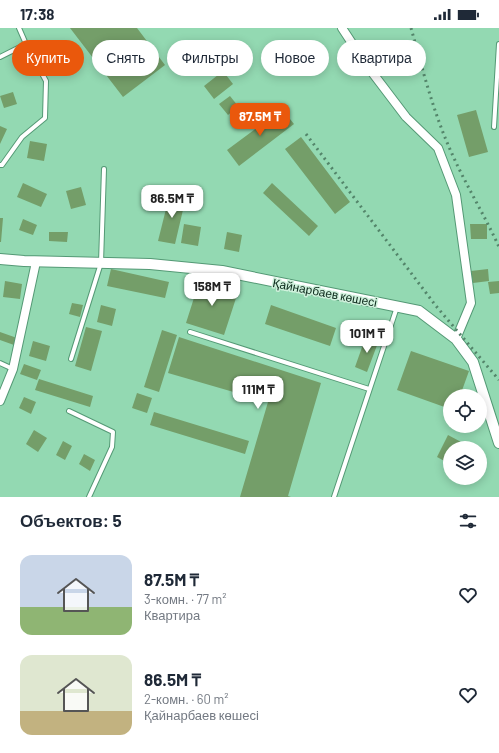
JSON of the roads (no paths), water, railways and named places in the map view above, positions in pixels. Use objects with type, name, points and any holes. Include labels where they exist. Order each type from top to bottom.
[{"type":"street","points":[[342,28],[365,63],[406,118],[438,148],[456,195],[471,303],[456,339]]},
{"type":"street","name":"Қайнарбаев көшесі","points":[[0,259],[36,262],[150,264],[222,272],[418,311],[456,339],[473,362],[499,443]]},
{"type":"street","points":[[0,401],[13,369],[36,262]]},
{"type":"lane","points":[[19,28],[24,40]]},
{"type":"lane","points":[[494,127],[499,44]]},
{"type":"lane","points":[[0,57],[12,51]]},
{"type":"lane","points":[[0,165],[2,165],[22,137],[45,118],[46,81],[43,76]]},
{"type":"lane","points":[[70,359],[101,263],[104,169]]},
{"type":"lane","points":[[334,497],[397,307]]},
{"type":"lane","points":[[190,332],[369,390]]},
{"type":"lane","points":[[0,363],[13,369]]},
{"type":"lane","points":[[69,411],[113,432],[112,447],[89,497]]},
{"type":"railway","points":[[411,28],[429,93],[446,140],[458,168],[499,247]]},
{"type":"railway","points":[[306,134],[436,306],[499,380]]}]
